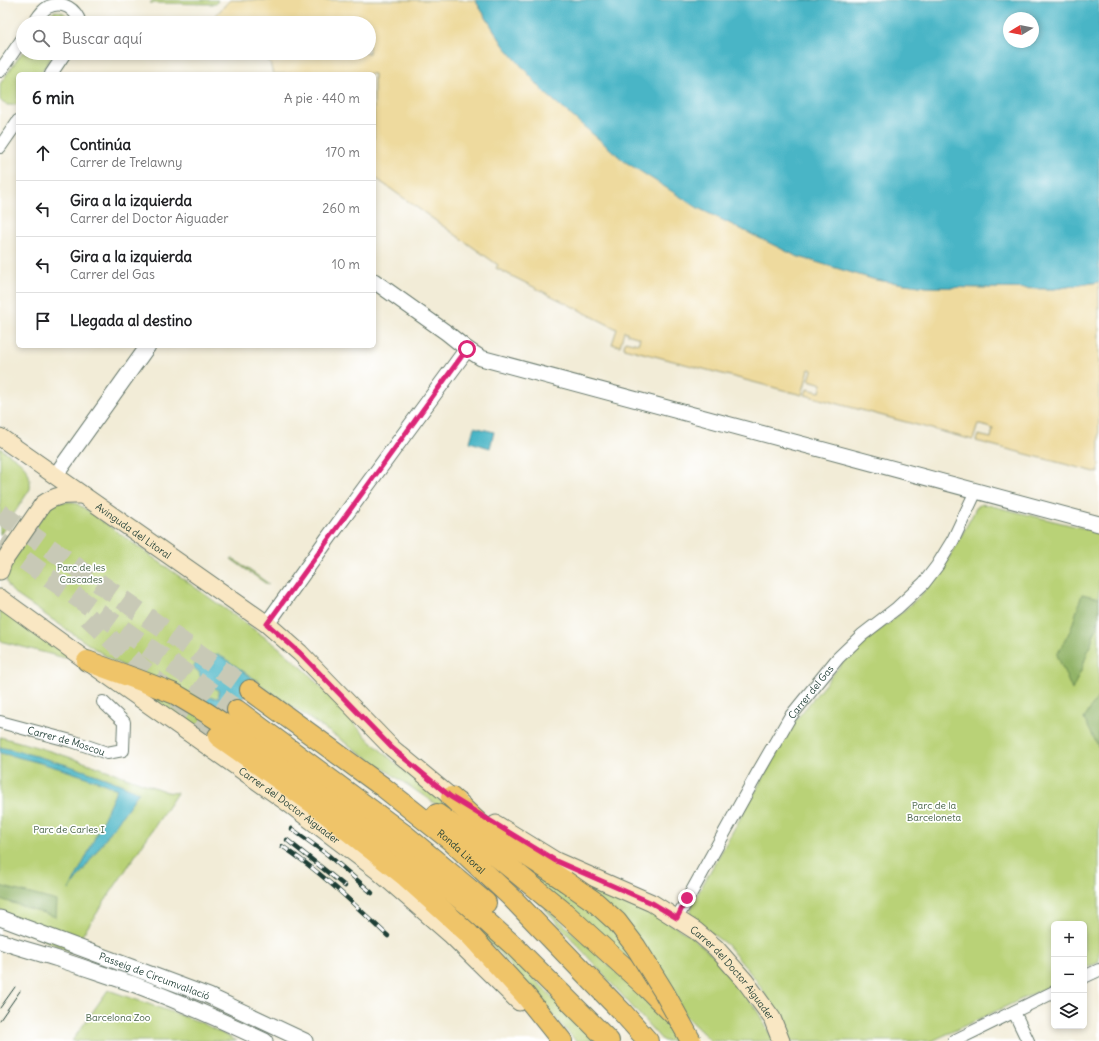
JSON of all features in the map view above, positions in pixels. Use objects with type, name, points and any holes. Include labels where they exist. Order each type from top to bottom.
[{"type":"highway","points":[[87,661],[175,694],[262,749],[395,848],[467,904],[514,946],[609,1041]]},
{"type":"highway","name":"Ronda Litoral","points":[[250,690],[399,799],[451,841],[511,897],[648,1041]]},
{"type":"highway","points":[[236,710],[405,835],[472,890],[503,918],[538,955],[614,1041]]},
{"type":"highway","points":[[218,736],[314,804],[406,877],[470,934],[525,995],[562,1041]]},
{"type":"highway","points":[[323,743],[398,786],[496,856],[564,912],[635,976],[699,1041]]},
{"type":"highway","points":[[451,797],[482,826],[595,902],[617,922],[636,947],[664,992],[691,1041]]},
{"type":"main road","name":"Avinguda del Litoral","points":[[0,437],[267,624]]},
{"type":"main road","points":[[0,550],[31,505],[55,476]]},
{"type":"main road","points":[[0,571],[3,562],[43,504],[62,495],[81,495]]},
{"type":"main road","points":[[0,575],[1,599]]},
{"type":"main road","name":"Carrer del Doctor Aiguader","points":[[1,599],[288,803],[378,871],[450,934],[520,1002],[557,1041]]},
{"type":"main road","name":"Carrer del Doctor Aiguader","points":[[267,624],[300,653],[392,748],[451,797],[556,861],[652,903],[696,931],[716,948],[745,981],[772,1018],[781,1041]]},
{"type":"street","points":[[39,16],[49,6],[64,4],[71,8],[77,16]]},
{"type":"street","points":[[0,71],[16,48]]},
{"type":"street","points":[[52,72],[60,60]]},
{"type":"street","points":[[0,147],[16,124]]},
{"type":"street","points":[[376,282],[481,358],[1099,524]]},
{"type":"street","points":[[55,476],[147,348]]},
{"type":"street","points":[[267,624],[467,349]]},
{"type":"street","name":"Carrer del Gas","points":[[677,918],[790,717],[838,658],[862,635],[924,583],[937,566],[953,540],[976,491]]},
{"type":"street","name":"Carrer de Moscou","points":[[0,722],[75,742],[107,753],[123,750],[124,722],[102,702]]},
{"type":"street","name":"Passeig de Circumval·lació","points":[[0,918],[209,996],[305,1041]]},
{"type":"street","name":"Passeig de Circumval·lació","points":[[0,941],[57,958],[176,1000],[265,1041]]},
{"type":"street","points":[[1087,976],[1099,970]]},
{"type":"street","points":[[954,1041],[1052,993]]},
{"type":"street","points":[[1014,1012],[1028,1041]]},
{"type":"green space","points":[[153,0],[218,0],[216,4],[150,3]]},
{"type":"green space","points":[[55,11],[61,12],[66,16],[48,16]]},
{"type":"green space","points":[[17,60],[49,60],[41,72],[16,72],[16,104],[6,104],[0,100],[0,84]]},
{"type":"green space","points":[[0,448],[22,464],[26,469],[29,474],[30,489],[0,535]]},
{"type":"green space","name":"Parc de les Cascades","points":[[58,502],[74,502],[84,508],[277,646],[306,671],[370,741],[428,791],[590,909],[614,931],[644,974],[443,809],[257,683],[257,679],[228,719],[112,660],[15,594],[7,583],[7,569],[48,508]]},
{"type":"green space","name":"Parc de la Barceloneta","points":[[981,504],[988,505],[1099,532],[1099,962],[1087,968],[1087,921],[1051,921],[1051,985],[932,1041],[787,1041],[776,1012],[756,980],[727,945],[703,927],[694,923],[690,916],[693,902],[795,721],[843,662],[919,597],[942,570],[976,508]]},
{"type":"green space","points":[[232,558],[269,584],[268,585],[231,559]]},
{"type":"green space","points":[[1082,594],[1099,598],[1099,619],[1082,668],[1072,690],[1057,655],[1071,629]]},
{"type":"green space","points":[[0,608],[68,655],[65,658],[0,641]]},
{"type":"green space","points":[[134,682],[221,728],[211,741],[135,688]]},
{"type":"green space","points":[[1099,695],[1099,748],[1084,719]]},
{"type":"green space","name":"Parc de Carles I","points":[[0,737],[63,755],[167,792],[177,793],[71,952],[0,921]]},
{"type":"green space","points":[[584,884],[638,904],[692,937],[719,961],[758,1012],[774,1041],[711,1041],[685,1016]]},
{"type":"green space","points":[[0,886],[57,901],[56,917],[0,899]]},
{"type":"green space","points":[[535,898],[669,1020],[680,1041],[663,1041]]},
{"type":"green space","points":[[458,911],[499,943],[596,1041],[576,1041],[502,956]]},
{"type":"green space","name":"Barcelona Zoo","points":[[108,990],[200,1022],[237,1041],[72,1041]]},
{"type":"sand","points":[[230,0],[475,0],[504,46],[698,208],[796,256],[876,280],[927,287],[1054,289],[1099,282],[1099,473],[976,441],[978,435],[991,438],[993,429],[978,424],[973,440],[805,395],[807,389],[820,392],[822,384],[809,380],[812,370],[809,369],[802,395],[624,348],[625,341],[638,344],[640,338],[627,334],[627,332],[624,331],[620,346],[612,344],[617,329],[496,268],[498,265],[376,178],[376,72],[272,72],[268,60],[376,60],[376,16],[215,16]]},
{"type":"water","points":[[475,0],[1099,0],[1099,282],[1054,289],[927,287],[876,280],[796,256],[698,208],[624,161],[545,93],[504,46]]},
{"type":"water","points":[[474,427],[494,432],[490,448],[470,442]]},
{"type":"water","points":[[218,654],[256,680],[228,719],[204,701],[205,697],[219,698],[218,690],[201,678],[199,672],[193,667],[203,655],[210,656]]},
{"type":"water","points":[[0,747],[71,766],[139,792],[69,890],[117,789],[59,768],[0,753]]},
{"type":"tunnel","points":[[0,513],[250,690]]},
{"type":"tunnel","points":[[0,543],[237,710]]},
{"type":"tunnel","points":[[88,617],[127,655],[218,736]]},
{"type":"tram line","points":[[0,1008],[15,987]]},
{"type":"tram line","points":[[0,1020],[20,991]]},
{"type":"railway","points":[[292,829],[328,855],[372,893]]},
{"type":"railway","points":[[287,840],[345,886]]},
{"type":"railway","points":[[282,846],[324,877],[388,936]]},
{"type":"route","points":[[467,349],[267,624],[300,653],[392,748],[451,797],[556,861],[652,903],[677,918],[687,898]]}]
